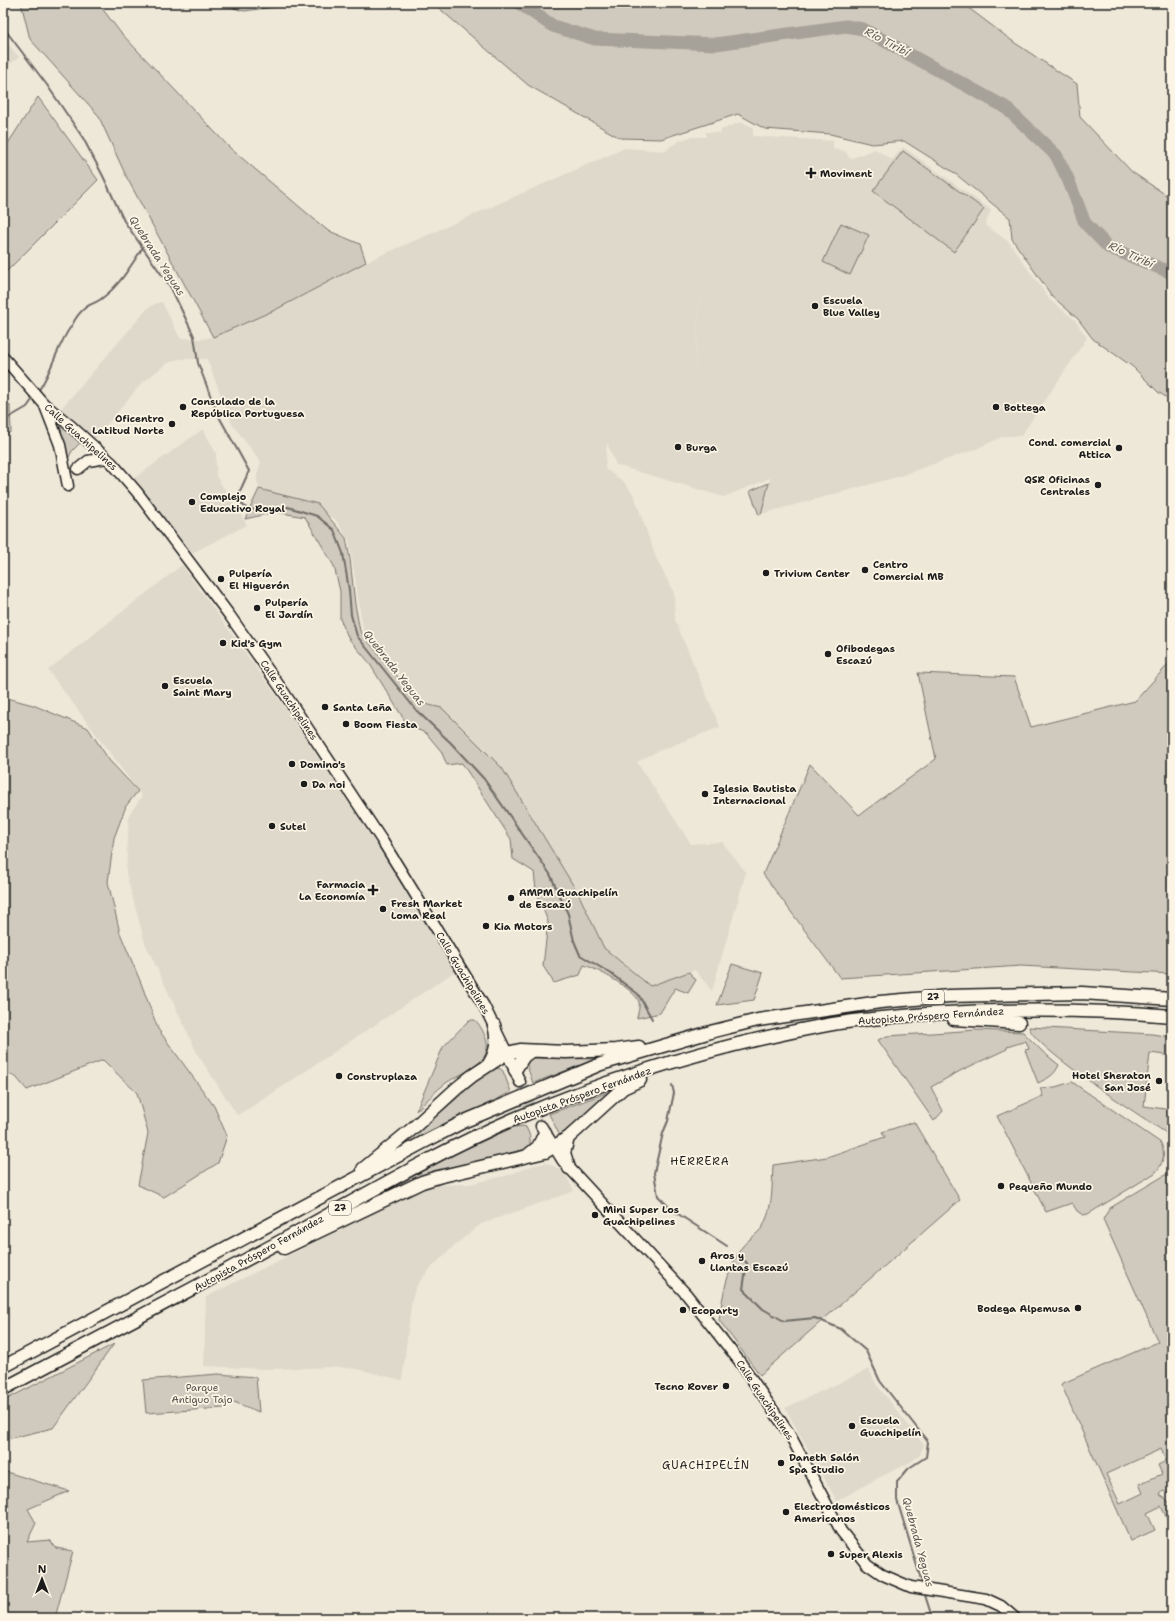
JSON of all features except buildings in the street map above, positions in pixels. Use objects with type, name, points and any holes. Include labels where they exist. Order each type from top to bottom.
[{"type":"highway","name":"Autopista Próspero Fernández","points":[[3,1367],[465,1121],[601,1064],[697,1036],[765,1019],[880,1002],[949,996],[1082,993],[1172,998]]},
{"type":"highway","name":"Autopista Próspero Fernández","points":[[3,1389],[168,1302],[429,1159],[514,1119],[567,1098],[692,1057],[748,1042],[802,1030],[829,1025],[895,1017],[964,1012],[1036,1010],[1096,1011],[1172,1016]]},
{"type":"highway","points":[[895,1017],[1019,1023]]},
{"type":"highway","points":[[489,1065],[497,1046],[497,1035],[494,1026]]},
{"type":"highway","points":[[294,1212],[362,1170],[412,1129],[457,1088],[508,1053],[520,1050],[616,1050],[697,1036]]},
{"type":"highway","points":[[515,1070],[524,1056],[530,1051]]},
{"type":"highway","points":[[168,1302],[422,1182],[545,1152],[568,1138],[623,1088],[692,1057]]},
{"type":"highway","points":[[526,1157],[538,1147],[543,1130]]},
{"type":"highway","points":[[568,1138],[564,1153],[569,1168]]},
{"type":"street","name":"Calle Guachipelines","points":[[3,357],[44,404],[106,458],[137,492],[230,616],[285,694],[383,842],[484,1006],[508,1053],[520,1082]]},
{"type":"street","points":[[44,404],[60,445],[68,486]]},
{"type":"street","points":[[78,469],[88,461],[106,458]]},
{"type":"street","name":"Calle Guachipelines","points":[[543,1130],[553,1148],[563,1161],[687,1295],[740,1362],[790,1435],[841,1531],[867,1564],[900,1583],[923,1589],[986,1600],[1001,1606],[1015,1618]]},
{"type":"shaded area","points":[[3,38],[19,57],[3,70]]},
{"type":"shaded area","points":[[741,122],[753,127],[753,136],[833,141],[833,149],[845,151],[850,159],[875,149],[892,160],[903,147],[991,210],[985,225],[1009,242],[1050,300],[1075,320],[1087,338],[1021,436],[1004,436],[976,449],[897,477],[761,514],[770,478],[724,497],[616,465],[607,443],[605,469],[623,481],[634,495],[656,558],[674,593],[675,620],[720,727],[656,752],[637,762],[691,844],[722,842],[746,872],[712,991],[695,970],[650,986],[604,948],[579,895],[502,768],[442,708],[422,701],[363,629],[349,541],[335,519],[315,508],[261,493],[257,482],[257,475],[261,462],[232,424],[207,359],[178,359],[166,364],[141,384],[93,441],[59,411],[149,307],[157,303],[162,302],[180,338],[201,339],[213,337],[275,310],[366,262],[625,148],[666,151],[681,140],[691,137],[706,137],[706,132],[720,133],[721,130]],"holes":[[[701,272],[695,376],[696,353]]]},
{"type":"shaded area","name":"Complejo Educativo Royal","points":[[203,429],[216,453],[216,476],[247,525],[192,553],[133,479]]},
{"type":"shaded area","points":[[182,565],[281,702],[460,968],[258,1103],[237,1115],[198,1055],[145,943],[126,873],[129,815],[142,796],[48,670]]},
{"type":"shaded area","points":[[545,1163],[554,1166],[565,1173],[574,1191],[481,1224],[456,1244],[429,1270],[417,1285],[412,1298],[402,1380],[357,1369],[337,1367],[266,1369],[204,1366],[206,1297],[423,1188],[435,1185],[470,1184],[509,1175],[531,1166]]},
{"type":"shaded area","name":"Escuela Guachipelín","points":[[869,1369],[876,1384],[924,1445],[920,1455],[909,1463],[837,1501],[785,1408]]},
{"type":"green space","points":[[21,3],[98,3],[120,32],[230,148],[327,230],[360,244],[366,262],[275,310],[213,337],[127,178],[98,115],[30,39]]},
{"type":"green space","points":[[217,3],[306,3],[244,11]]},
{"type":"green space","points":[[433,3],[962,3],[1015,43],[1077,84],[1080,117],[1132,172],[1172,199],[1172,401],[1158,392],[1133,367],[1093,339],[1078,319],[1052,296],[1012,239],[1010,218],[953,172],[904,141],[872,144],[830,134],[765,129],[738,114],[661,139],[620,138],[528,85]]},
{"type":"green space","points":[[38,97],[98,180],[3,275],[3,151]]},
{"type":"green space","points":[[903,151],[984,209],[954,252],[873,191]]},
{"type":"green space","points":[[841,223],[869,235],[850,275],[823,262]]},
{"type":"green space","points":[[10,405],[11,431],[3,439],[3,407]]},
{"type":"green space","points":[[60,426],[80,443],[72,451],[68,459]]},
{"type":"green space","points":[[769,483],[761,514],[759,515],[750,491]]},
{"type":"green space","points":[[259,489],[318,504],[346,538],[360,631],[421,703],[442,708],[502,768],[579,895],[604,948],[650,986],[689,972],[696,980],[688,993],[675,988],[660,1013],[637,1018],[639,1002],[631,991],[615,980],[590,967],[584,965],[580,975],[554,983],[543,966],[548,922],[536,890],[534,872],[513,859],[511,839],[462,763],[447,765],[441,751],[426,733],[408,726],[368,661],[349,639],[340,619],[340,591],[334,566],[305,517],[276,512],[245,519]]},
{"type":"green space","points":[[1172,660],[1172,974],[1021,966],[840,978],[763,874],[810,764],[859,815],[936,759],[918,673],[1014,677],[1031,727],[1135,701]]},
{"type":"green space","points":[[3,697],[33,705],[88,728],[109,760],[138,791],[126,806],[114,838],[108,882],[120,933],[158,1029],[214,1106],[227,1136],[218,1163],[164,1197],[138,1185],[148,1133],[137,1093],[103,1060],[27,1090],[16,1077],[3,1072]]},
{"type":"green space","points":[[732,964],[763,973],[754,1000],[717,1005]]},
{"type":"green space","points":[[469,1020],[475,1020],[479,1024],[486,1039],[487,1047],[481,1061],[468,1071],[442,1086],[416,1111],[443,1047]]},
{"type":"green space","points":[[1029,1027],[1152,1034],[1172,1037],[1172,1056],[1150,1053],[1144,1106],[1172,1110],[1172,1137],[1070,1067],[1035,1037]]},
{"type":"green space","points":[[977,1030],[1023,1032],[1043,1052],[1059,1065],[1053,1074],[1038,1083],[1025,1050],[1029,1049],[1026,1041],[1007,1047],[1007,1049],[960,1071],[931,1087],[943,1111],[934,1121],[878,1040],[887,1036]]},
{"type":"green space","points":[[530,1058],[597,1059],[533,1083],[526,1063]]},
{"type":"green space","points":[[499,1068],[503,1071],[511,1092],[395,1151],[484,1075]]},
{"type":"green space","points":[[1072,1082],[1161,1143],[1163,1147],[1162,1163],[1155,1173],[1088,1214],[1083,1215],[1077,1211],[1072,1203],[1046,1212],[997,1116],[1043,1096],[1040,1088],[1055,1087]]},
{"type":"green space","points":[[614,1090],[560,1136],[549,1114]]},
{"type":"green space","points":[[914,1122],[960,1200],[760,1375],[719,1320],[724,1291],[729,1273],[737,1255],[742,1247],[763,1226],[768,1215],[772,1194],[773,1165],[827,1157],[885,1137],[882,1132]]},
{"type":"green space","points":[[514,1127],[526,1127],[530,1136],[530,1147],[522,1152],[336,1218],[428,1166]]},
{"type":"green space","points":[[1172,1171],[1172,1495],[1163,1491],[1160,1495],[1170,1503],[1172,1521],[1169,1523],[1161,1506],[1147,1513],[1155,1530],[1131,1541],[1061,1384],[1158,1342],[1103,1219],[1110,1208]],"holes":[[[1161,1449],[1166,1461],[1158,1465],[1162,1474],[1139,1484],[1143,1493],[1120,1504],[1106,1474]]]},
{"type":"green space","points":[[114,1344],[53,1428],[3,1440],[3,1401]]},
{"type":"green space","name":"Parque Antiguo Tajo","points":[[218,1374],[256,1377],[259,1412],[224,1398],[224,1408],[146,1413],[143,1380]]},
{"type":"green space","points":[[3,1471],[69,1491],[28,1509],[36,1523],[27,1542],[50,1540],[56,1548],[73,1551],[55,1618],[3,1618]]},
{"type":"waterway","name":"Río Tiribí","points":[[519,3],[553,26],[595,39],[716,44],[846,26],[863,29],[1005,107],[1056,155],[1068,179],[1085,223],[1108,247],[1172,273]]},
{"type":"waterway","name":"Quebrada Yeguas","points":[[3,27],[47,85],[83,138],[124,221],[171,288],[194,336],[198,363],[217,413],[249,471],[240,491],[240,502],[248,510],[288,507],[317,516],[334,530],[343,553],[349,590],[351,615],[357,636],[416,710],[451,743],[484,779],[550,874],[568,914],[574,941],[580,955],[610,973],[638,994],[652,1019]]},
{"type":"waterway","points":[[39,390],[48,374],[62,341],[78,316],[87,307],[99,300],[113,288],[124,275],[143,247]]},
{"type":"waterway","points":[[3,421],[27,407],[32,400]]},
{"type":"waterway","name":"Quebrada Yeguas","points":[[672,1085],[674,1093],[654,1173],[658,1196],[672,1210],[727,1246]]},
{"type":"waterway","name":"Quebrada Yeguas","points":[[738,1255],[747,1263],[743,1289],[763,1309],[784,1321],[815,1318],[841,1329],[866,1351],[880,1381],[928,1442],[926,1457],[909,1468],[897,1482],[897,1500],[923,1586]]},
{"type":"waterway","name":"Quebrada Yeguas","points":[[924,1592],[931,1614],[930,1618]]},
{"type":"tunnel","points":[[520,1082],[541,1126]]},
{"type":"place","name":"Moviment","points":[[811,173]]},
{"type":"place","name":"Escuela Blue Valley","points":[[815,306]]},
{"type":"place","name":"Consulado de la República Portuguesa","points":[[183,407]]},
{"type":"place","name":"Bottega","points":[[996,407]]},
{"type":"place","name":"Oficentro Latitud Norte","points":[[172,424]]},
{"type":"place","name":"Burga","points":[[678,447]]},
{"type":"place","name":"Cond. comercial Attica","points":[[1119,448]]},
{"type":"place","name":"QSR Oficinas Centrales","points":[[1098,485]]},
{"type":"place","name":"Complejo Educativo Royal","points":[[192,502]]},
{"type":"place","name":"Centro Comercial MB","points":[[865,570]]},
{"type":"place","name":"Trivium Center","points":[[766,573]]},
{"type":"place","name":"Pulpería El Higuerón","points":[[221,579]]},
{"type":"place","name":"Pulpería El Jardín","points":[[257,608]]},
{"type":"place","name":"Kid's Gym","points":[[223,643]]},
{"type":"place","name":"Ofibodegas Escazú","points":[[828,654]]},
{"type":"place","name":"Escuela Saint Mary","points":[[165,686]]},
{"type":"place","name":"Santa Leña","points":[[325,707]]},
{"type":"place","name":"Boom Fiesta","points":[[346,724]]},
{"type":"place","name":"Domino's","points":[[292,764]]},
{"type":"place","name":"Da noi","points":[[304,784]]},
{"type":"place","name":"Iglesia Bautista Internacional","points":[[705,794]]},
{"type":"place","name":"Sutel","points":[[272,826]]},
{"type":"place","name":"Farmacia La Economía","points":[[373,890]]},
{"type":"place","name":"AMPM Guachipelín de Escazú","points":[[511,898]]},
{"type":"place","name":"Fresh Market Loma Real","points":[[383,909]]},
{"type":"place","name":"Kia Motors","points":[[486,926]]},
{"type":"place","name":"Construplaza","points":[[339,1076]]},
{"type":"place","name":"Hotel Sheraton San José","points":[[1159,1081]]},
{"type":"place","name":"Pequeño Mundo","points":[[1001,1186]]},
{"type":"place","name":"Mini Super Los Guachipelines","points":[[595,1215]]},
{"type":"place","name":"Aros y Llantas Escazú","points":[[702,1261]]},
{"type":"place","name":"Bodega Alpemusa","points":[[1078,1308]]},
{"type":"place","name":"Ecoparty","points":[[683,1310]]},
{"type":"place","name":"Tecno Rover","points":[[726,1386]]},
{"type":"place","name":"Escuela Guachipelín","points":[[852,1426]]},
{"type":"place","name":"Daneth Salón Spa Studio","points":[[781,1463]]},
{"type":"place","name":"Electrodomésticos Americanos","points":[[786,1512]]},
{"type":"place","name":"Super Alexis","points":[[831,1554]]},
{"type":"district","name":"HERRERA","points":[[700,1161]]},
{"type":"district","name":"GUACHIPELÍN","points":[[706,1465]]}]
